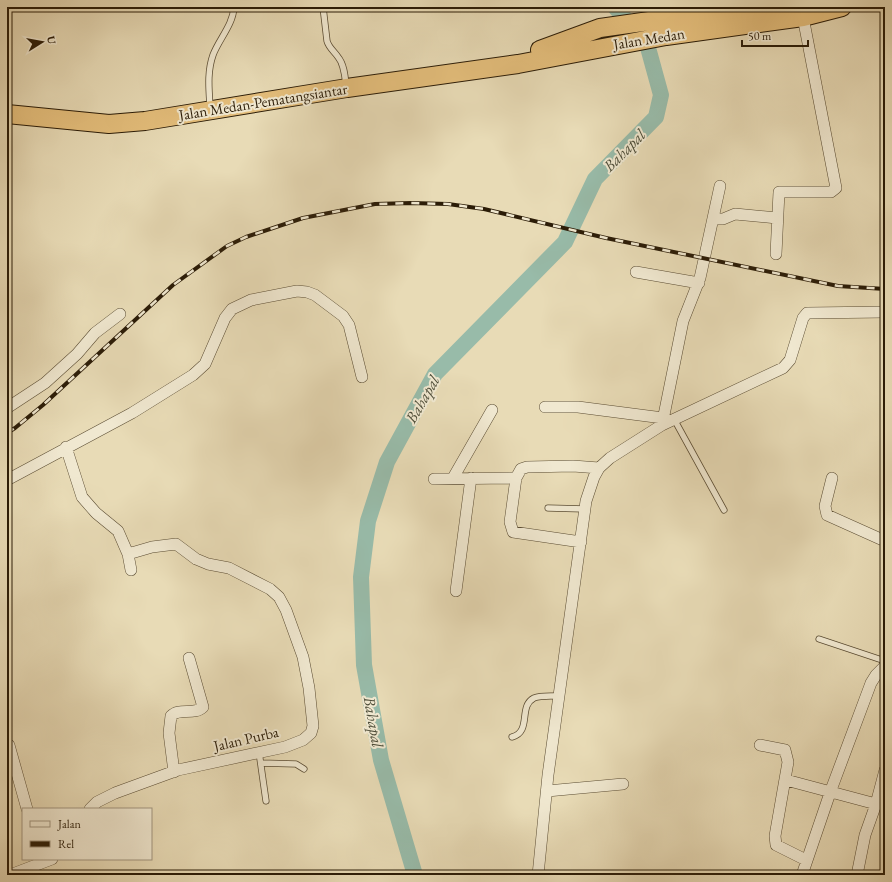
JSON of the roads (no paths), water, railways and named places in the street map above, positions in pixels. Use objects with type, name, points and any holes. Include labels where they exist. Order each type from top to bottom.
[{"type":"highway","points":[[518,64],[534,53],[600,28],[664,28],[734,9],[763,11],[782,20],[803,17],[842,7]]},
{"type":"highway","name":"Jalan Medan","points":[[518,64],[611,45],[664,28],[782,20]]},
{"type":"highway","name":"Jalan Medan-Pematangsiantar","points":[[7,114],[109,124],[145,121],[347,88],[518,64]]},
{"type":"street","points":[[776,254],[779,192],[831,192],[836,188],[803,17]]},
{"type":"street","points":[[662,422],[683,321],[699,283],[720,186]]},
{"type":"street","points":[[713,219],[722,219],[735,214],[777,218]]},
{"type":"street","points":[[636,272],[699,283]]},
{"type":"street","points":[[7,480],[132,413],[193,376],[204,364],[225,318],[232,308],[251,300],[297,292],[307,292],[314,295],[343,316],[349,325],[362,377]]},
{"type":"street","points":[[538,875],[547,791],[585,508],[589,490],[599,468],[610,458],[662,422],[674,419],[785,366],[792,355],[803,318],[807,313],[885,312]]},
{"type":"street","points":[[7,408],[46,382],[77,354],[95,333],[120,314]]},
{"type":"street","points":[[545,407],[578,406],[662,422]]},
{"type":"street","points":[[453,478],[492,410]]},
{"type":"street","points":[[66,448],[82,497],[96,513],[118,531],[128,554],[131,570]]},
{"type":"street","points":[[581,542],[513,532],[510,522],[516,478],[521,469],[527,467],[573,466],[599,468]]},
{"type":"street","points":[[434,478],[516,478]]},
{"type":"street","points":[[456,591],[470,478]]},
{"type":"street","points":[[832,478],[826,506],[827,515],[885,541]]},
{"type":"street","name":"Jalan Purba","points":[[91,808],[97,802],[115,793],[174,772],[260,758],[303,740],[311,733],[313,726],[307,672],[286,610],[279,597],[270,590],[229,568],[208,564],[196,559],[176,544],[152,547],[128,554]]},
{"type":"street","points":[[174,772],[169,733],[171,716],[178,712],[199,710],[203,707],[189,658]]},
{"type":"street","points":[[802,875],[831,790],[871,683],[876,675],[885,666]]},
{"type":"street","points":[[760,744],[785,750],[788,762],[775,836],[776,846],[806,860]]},
{"type":"street","points":[[9,745],[27,808]]},
{"type":"street","points":[[857,875],[864,835],[876,804],[885,770]]},
{"type":"street","points":[[786,780],[831,790],[876,804]]},
{"type":"street","points":[[547,791],[623,784]]},
{"type":"street","points":[[10,875],[45,860]]},
{"type":"lane","points":[[210,110],[209,70],[214,54],[228,28],[234,7]]},
{"type":"lane","points":[[323,7],[328,46],[340,58],[343,65],[347,88]]},
{"type":"lane","points":[[674,419],[724,510]]},
{"type":"lane","points":[[548,508],[585,508]]},
{"type":"lane","points":[[819,639],[885,661]]},
{"type":"lane","points":[[512,737],[519,734],[522,730],[527,705],[530,701],[541,696],[560,696]]},
{"type":"lane","points":[[266,801],[260,758],[296,764],[304,769]]},
{"type":"waterway","name":"Bahapal","points":[[415,875],[381,760],[364,665],[361,577],[368,521],[387,462],[435,374],[565,242],[595,179],[656,117],[661,95],[647,44],[615,7]]},
{"type":"railway","points":[[7,433],[43,405],[173,285],[227,246],[246,237],[303,218],[375,204],[448,204],[484,209],[606,238],[838,286],[885,289]]}]
